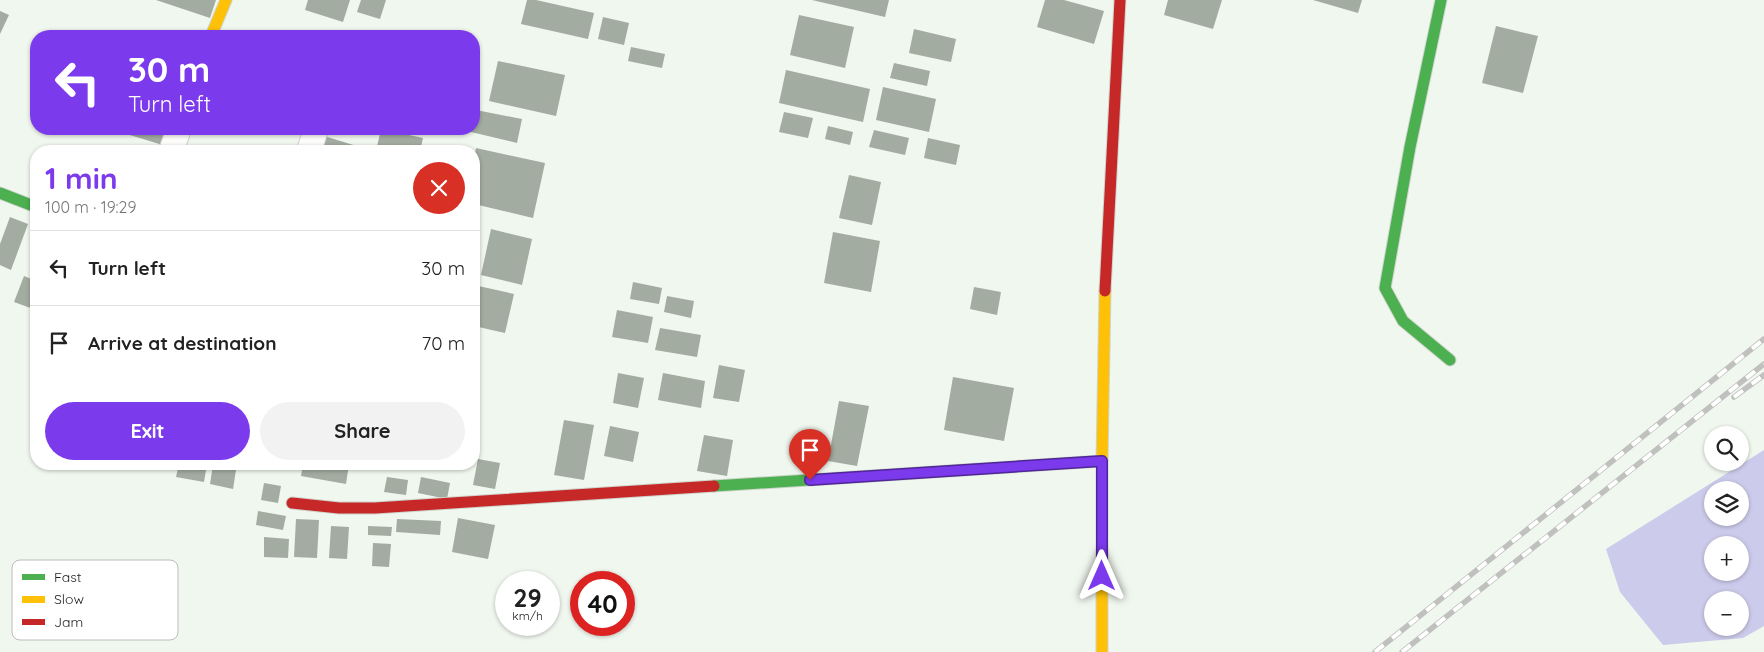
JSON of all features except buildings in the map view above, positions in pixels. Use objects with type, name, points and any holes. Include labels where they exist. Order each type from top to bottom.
[{"type":"street","points":[[214,30],[226,0]]},
{"type":"street","points":[[1102,652],[1102,461],[1106,252],[1120,0]]},
{"type":"street","points":[[1441,0],[1410,147],[1385,288],[1404,322],[1450,360]]},
{"type":"street","points":[[0,193],[30,206]]},
{"type":"street","points":[[292,503],[339,508],[376,508],[1102,461]]},
{"type":"water","points":[[1764,450],[1764,626],[1749,635],[1749,591],[1704,591],[1704,636],[1746,636],[1743,638],[1663,645],[1620,592],[1606,549],[1704,488],[1704,526],[1749,526],[1749,481],[1715,481],[1730,471],[1749,471],[1749,459]]},
{"type":"railway","points":[[1375,652],[1764,339]]},
{"type":"railway","points":[[1402,652],[1764,364]]},
{"type":"railway","points":[[1734,397],[1764,375]]},
{"type":"traffic: fast","points":[[1441,0],[1410,147],[1385,288],[1403,321],[1450,360]]},
{"type":"traffic: fast","points":[[0,193],[30,205]]},
{"type":"traffic: fast","points":[[714,486],[1102,461]]},
{"type":"traffic: slow","points":[[214,30],[226,0]]},
{"type":"traffic: slow","points":[[1102,652],[1102,461],[1105,291]]},
{"type":"traffic: jam","points":[[1105,291],[1120,0]]},
{"type":"traffic: jam","points":[[292,503],[339,508],[375,508],[714,486]]},
{"type":"route","points":[[810,480],[1102,461],[1102,576]]}]
